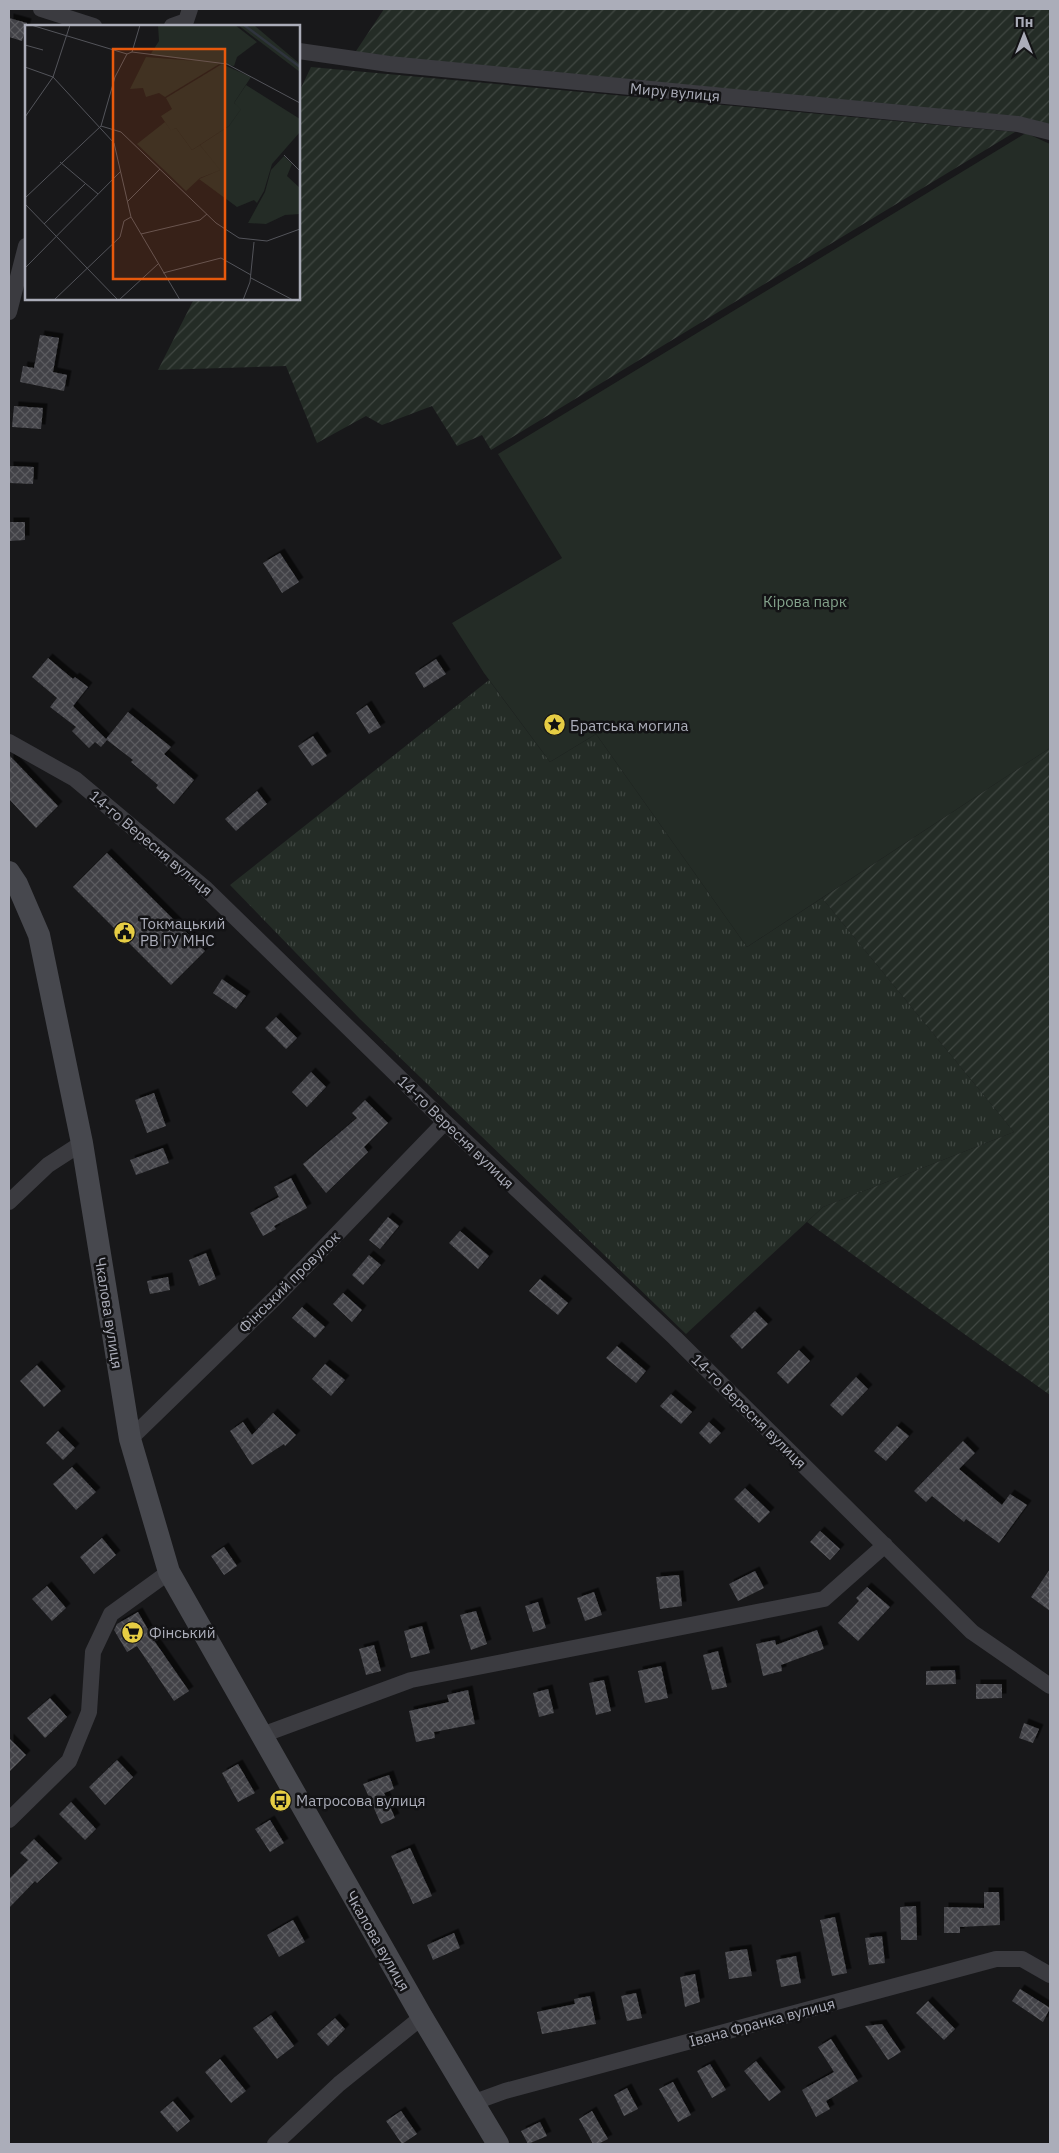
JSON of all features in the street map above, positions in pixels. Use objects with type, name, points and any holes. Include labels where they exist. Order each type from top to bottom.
[{"type":"main road","name":"Чкалова вулиця","points":[[9,872],[17,884],[38,935],[82,1143],[130,1439],[169,1572],[422,2017],[498,2144]]},
{"type":"street","points":[[41,9],[91,25]]},
{"type":"street","name":"Миру вулиця","points":[[300,51],[389,64],[1018,124],[1050,132]]},
{"type":"street","points":[[9,312],[25,250]]},
{"type":"street","name":"14-го Вересня вулиця","points":[[9,742],[76,779],[206,889],[445,1122],[675,1338],[972,1632],[1050,1686]]},
{"type":"street","name":"Фінський провулок","points":[[130,1439],[275,1298],[445,1122]]},
{"type":"street","points":[[9,1202],[48,1165],[82,1143]]},
{"type":"street","points":[[262,1735],[412,1680],[824,1599],[885,1545]]},
{"type":"street","points":[[9,1820],[69,1761],[89,1712],[93,1652],[111,1614],[169,1572]]},
{"type":"street","name":"Івана Франка вулиця","points":[[472,2103],[505,2091],[996,1959],[1022,1959],[1050,1975]]},
{"type":"street","points":[[275,2144],[339,2084],[422,2017]]},
{"type":"green space","points":[[384,9],[1050,9],[1050,124],[354,54]]},
{"type":"green space","points":[[311,67],[1015,132],[491,450],[482,435],[457,446],[432,406],[382,425],[366,416],[317,443],[286,366],[158,370],[193,300],[300,300],[300,90]]},
{"type":"green space","name":"Кірова парк","points":[[1026,133],[1050,144],[1050,748],[747,947],[596,734],[550,762],[484,673],[452,623],[562,558],[498,454]]},
{"type":"green space","points":[[489,680],[550,762],[596,734],[747,947],[822,898],[1014,1132],[823,1207],[686,1334],[360,1019],[230,885]]},
{"type":"green space","points":[[1050,748],[1050,1395],[807,1222],[823,1207],[1014,1132],[822,898]]},
{"type":"building","points":[[9,18],[27,23],[22,41],[9,37]]},
{"type":"building","points":[[40,335],[59,338],[53,372],[67,375],[64,391],[20,382],[23,366],[34,368]]},
{"type":"building","points":[[14,406],[43,408],[41,429],[12,427]]},
{"type":"building","points":[[9,466],[34,467],[33,484],[9,483]]},
{"type":"building","points":[[9,522],[25,522],[25,540],[9,541]]},
{"type":"building","points":[[280,553],[299,582],[282,593],[263,563]]},
{"type":"building","points":[[48,658],[73,679],[75,677],[88,687],[73,706],[106,739],[128,712],[171,747],[164,754],[194,780],[174,804],[156,788],[158,785],[131,762],[133,760],[107,740],[101,747],[95,742],[89,748],[72,731],[76,727],[50,707],[57,698],[32,677]]},
{"type":"building","points":[[436,659],[446,674],[424,688],[415,673]]},
{"type":"building","points":[[367,705],[381,727],[369,734],[356,713]]},
{"type":"building","points":[[313,736],[327,756],[312,766],[298,746]]},
{"type":"building","points":[[9,755],[58,806],[36,828],[9,799]]},
{"type":"building","points":[[257,791],[267,804],[236,831],[225,819]]},
{"type":"building","points":[[107,853],[205,951],[171,985],[73,887]]},
{"type":"building","points":[[222,979],[246,996],[236,1009],[213,993]]},
{"type":"building","points":[[276,1017],[297,1038],[286,1049],[265,1028]]},
{"type":"building","points":[[311,1072],[326,1087],[307,1107],[292,1092]]},
{"type":"building","points":[[154,1093],[166,1126],[147,1133],[135,1100]]},
{"type":"building","points":[[365,1100],[388,1123],[364,1147],[368,1152],[326,1193],[303,1164],[357,1118],[352,1113]]},
{"type":"building","points":[[163,1148],[169,1163],[136,1175],[130,1160]]},
{"type":"building","points":[[291,1178],[307,1208],[274,1226],[276,1229],[263,1236],[250,1213],[279,1197],[274,1187]]},
{"type":"building","points":[[388,1217],[399,1226],[380,1249],[369,1240]]},
{"type":"building","points":[[460,1231],[489,1256],[478,1269],[449,1243]]},
{"type":"building","points":[[206,1253],[216,1279],[199,1286],[189,1260]]},
{"type":"building","points":[[369,1255],[381,1265],[363,1285],[352,1275]]},
{"type":"building","points":[[168,1277],[170,1290],[150,1294],[147,1281]]},
{"type":"building","points":[[540,1279],[568,1303],[558,1315],[529,1291]]},
{"type":"building","points":[[343,1293],[362,1310],[352,1322],[333,1304]]},
{"type":"building","points":[[302,1307],[325,1327],[315,1338],[292,1318]]},
{"type":"building","points":[[755,1311],[768,1324],[742,1349],[730,1336]]},
{"type":"building","points":[[617,1346],[646,1371],[636,1383],[606,1358]]},
{"type":"building","points":[[799,1350],[810,1361],[788,1384],[777,1373]]},
{"type":"building","points":[[325,1364],[345,1380],[331,1396],[312,1379]]},
{"type":"building","points":[[37,1365],[61,1391],[44,1407],[20,1381]]},
{"type":"building","points":[[856,1377],[868,1389],[842,1416],[830,1405]]},
{"type":"building","points":[[671,1394],[692,1412],[681,1424],[660,1406]]},
{"type":"building","points":[[273,1413],[296,1435],[285,1446],[284,1444],[252,1465],[230,1431],[243,1422],[252,1435]]},
{"type":"building","points":[[709,1422],[721,1433],[710,1444],[699,1433]]},
{"type":"building","points":[[897,1426],[909,1436],[886,1461],[874,1451]]},
{"type":"building","points":[[58,1431],[75,1448],[63,1460],[46,1443]]},
{"type":"building","points":[[963,1441],[975,1453],[959,1469],[1002,1505],[1010,1494],[1027,1505],[999,1543],[966,1519],[964,1522],[932,1496],[926,1502],[914,1491]]},
{"type":"building","points":[[72,1467],[96,1492],[76,1510],[53,1484]]},
{"type":"building","points":[[745,1488],[770,1512],[759,1523],[734,1499]]},
{"type":"building","points":[[820,1531],[840,1549],[830,1560],[810,1542]]},
{"type":"building","points":[[102,1538],[116,1555],[94,1574],[80,1557]]},
{"type":"building","points":[[224,1547],[237,1566],[224,1575],[211,1556]]},
{"type":"building","points":[[1050,1569],[1050,1611],[1031,1597]]},
{"type":"building","points":[[755,1571],[764,1588],[738,1601],[729,1584]]},
{"type":"building","points":[[679,1575],[682,1606],[660,1609],[656,1577]]},
{"type":"building","points":[[47,1586],[66,1608],[52,1621],[32,1599]]},
{"type":"building","points":[[867,1587],[890,1607],[858,1641],[838,1623],[859,1601],[856,1598]]},
{"type":"building","points":[[594,1592],[602,1615],[585,1621],[577,1598]]},
{"type":"building","points":[[538,1602],[546,1628],[533,1632],[525,1606]]},
{"type":"building","points":[[476,1611],[487,1644],[471,1650],[460,1615]]},
{"type":"building","points":[[138,1612],[155,1642],[189,1691],[174,1701],[137,1646],[127,1652],[114,1630],[117,1624]]},
{"type":"building","points":[[422,1626],[430,1653],[411,1658],[404,1631]]},
{"type":"building","points":[[817,1630],[824,1649],[781,1665],[782,1671],[763,1676],[756,1644],[775,1640],[776,1645]]},
{"type":"building","points":[[374,1645],[381,1671],[366,1675],[359,1649]]},
{"type":"building","points":[[718,1651],[727,1687],[712,1690],[703,1655]]},
{"type":"building","points":[[661,1666],[668,1698],[645,1703],[638,1671]]},
{"type":"building","points":[[955,1670],[956,1684],[926,1685],[926,1671]]},
{"type":"building","points":[[604,1680],[611,1711],[596,1715],[589,1683]]},
{"type":"building","points":[[976,1684],[1002,1684],[1002,1698],[976,1699]]},
{"type":"building","points":[[548,1689],[554,1713],[539,1717],[533,1693]]},
{"type":"building","points":[[468,1690],[475,1724],[434,1732],[435,1738],[416,1742],[409,1711],[449,1702],[447,1695]]},
{"type":"building","points":[[50,1698],[67,1717],[45,1738],[27,1718]]},
{"type":"building","points":[[1024,1723],[1039,1729],[1033,1743],[1019,1738]]},
{"type":"building","points":[[9,1738],[26,1755],[9,1772]]},
{"type":"building","points":[[117,1760],[133,1777],[105,1805],[89,1787]]},
{"type":"building","points":[[238,1764],[255,1793],[238,1802],[222,1773]]},
{"type":"building","points":[[389,1775],[394,1789],[384,1793],[395,1818],[381,1824],[363,1784]]},
{"type":"building","points":[[71,1802],[96,1829],[85,1840],[59,1814]]},
{"type":"building","points":[[270,1820],[284,1843],[270,1852],[255,1829]]},
{"type":"building","points":[[34,1839],[58,1863],[37,1883],[35,1881],[9,1908],[9,1879],[28,1860],[20,1853]]},
{"type":"building","points":[[410,1848],[432,1896],[413,1904],[391,1856]]},
{"type":"building","points":[[984,1892],[999,1892],[1000,1925],[960,1927],[960,1933],[944,1933],[944,1907],[984,1908]]},
{"type":"building","points":[[916,1906],[917,1940],[901,1940],[900,1907]]},
{"type":"building","points":[[835,1917],[847,1973],[832,1976],[820,1920]]},
{"type":"building","points":[[293,1920],[305,1942],[279,1957],[267,1935]]},
{"type":"building","points":[[454,1933],[460,1948],[433,1960],[427,1945]]},
{"type":"building","points":[[882,1936],[885,1963],[869,1965],[865,1938]]},
{"type":"building","points":[[747,1949],[752,1976],[729,1979],[725,1952]]},
{"type":"building","points":[[796,1956],[801,1983],[781,1987],[776,1960]]},
{"type":"building","points":[[695,1974],[700,2002],[685,2007],[680,1977]]},
{"type":"building","points":[[1020,1989],[1050,2008],[1043,2022],[1012,2001]]},
{"type":"building","points":[[636,1993],[642,2018],[627,2021],[621,1996]]},
{"type":"building","points":[[590,1996],[596,2024],[542,2034],[537,2012],[575,2004],[574,1999]]},
{"type":"building","points":[[928,2001],[955,2029],[944,2040],[916,2013]]},
{"type":"building","points":[[271,2015],[294,2046],[277,2059],[253,2028]]},
{"type":"building","points":[[335,2018],[345,2029],[328,2046],[317,2034]]},
{"type":"building","points":[[882,2024],[901,2052],[888,2060],[865,2026]]},
{"type":"building","points":[[831,2039],[858,2081],[826,2101],[830,2109],[816,2117],[802,2090],[834,2072],[818,2047]]},
{"type":"building","points":[[220,2059],[246,2091],[231,2103],[205,2072]]},
{"type":"building","points":[[756,2061],[781,2092],[769,2101],[744,2071]]},
{"type":"building","points":[[710,2064],[726,2090],[712,2098],[697,2071]]},
{"type":"building","points":[[673,2082],[691,2115],[678,2122],[659,2089]]},
{"type":"building","points":[[627,2088],[638,2109],[624,2116],[614,2095]]},
{"type":"building","points":[[173,2101],[190,2121],[177,2132],[160,2112]]},
{"type":"building","points":[[401,2111],[417,2134],[402,2144],[386,2121]]},
{"type":"building","points":[[592,2111],[608,2139],[598,2144],[593,2144],[579,2119]]},
{"type":"building","points":[[540,2122],[547,2136],[528,2144],[521,2131]]},
{"type":"place","name":"Братська могила","points":[[554,725]]},
{"type":"place","name":"Токмацький РВ ГУ МНС","points":[[124,932]]},
{"type":"place","name":"Фінський","points":[[133,1632]]},
{"type":"place","name":"Матросова вулиця","points":[[280,1800]]}]
